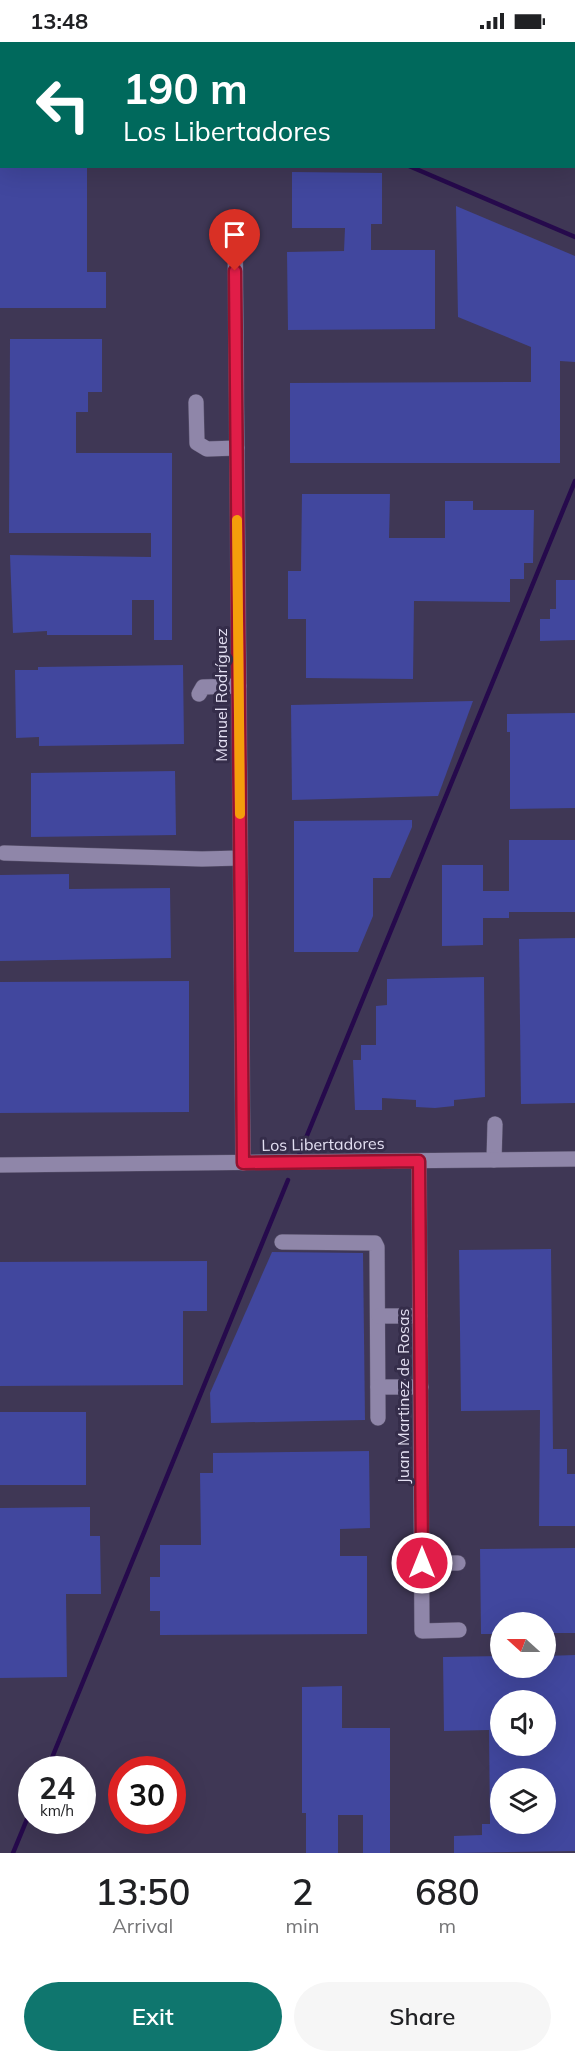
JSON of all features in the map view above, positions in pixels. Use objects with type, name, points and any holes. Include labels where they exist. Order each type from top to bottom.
[{"type":"street","name":"Manuel Rodríguez","points":[[235,227],[243,1163]]},
{"type":"street","points":[[196,402],[196,442],[207,449],[237,448]]},
{"type":"street","points":[[199,694],[203,687],[239,686]]},
{"type":"street","points":[[4,853],[202,859],[240,858]]},
{"type":"street","points":[[494,1160],[495,1124]]},
{"type":"street","name":"Los Libertadores","points":[[0,1165],[575,1159]]},
{"type":"street","name":"Juan Martinez de Rosas","points":[[419,1161],[422,1631],[459,1630]]},
{"type":"street","points":[[282,1242],[375,1243],[379,1316],[378,1418]]},
{"type":"street","points":[[379,1316],[420,1316]]},
{"type":"street","points":[[378,1387],[421,1387]]},
{"type":"street","points":[[422,1563],[458,1563]]},
{"type":"building","points":[[0,168],[87,168],[87,272],[106,272],[106,308],[0,308]]},
{"type":"building","points":[[292,172],[382,173],[382,224],[371,224],[371,250],[435,250],[435,329],[288,330],[287,252],[344,251],[345,228],[292,228]]},
{"type":"building","points":[[456,206],[575,256],[575,362],[560,361],[560,463],[290,463],[290,383],[531,382],[531,347],[458,317]]},
{"type":"building","points":[[10,339],[102,339],[102,392],[88,392],[88,412],[76,412],[76,453],[172,453],[172,640],[154,640],[154,600],[132,600],[132,635],[47,635],[47,631],[13,633],[10,555],[151,557],[151,533],[9,533]]},
{"type":"building","points":[[302,494],[390,494],[389,538],[445,538],[445,501],[473,501],[473,510],[534,510],[533,563],[524,563],[524,579],[510,579],[510,602],[414,601],[413,679],[306,678],[306,619],[288,619],[288,571],[301,571]]},
{"type":"building","points":[[556,580],[575,580],[575,640],[540,641],[540,619],[550,619],[550,609],[556,609]]},
{"type":"building","points":[[183,665],[184,744],[39,746],[39,737],[16,738],[15,670],[38,670],[38,667]]},
{"type":"building","points":[[473,701],[438,796],[292,800],[291,705]]},
{"type":"building","points":[[575,713],[575,808],[510,809],[510,732],[507,732],[507,714]]},
{"type":"building","points":[[175,771],[176,835],[31,837],[31,773]]},
{"type":"building","points":[[412,820],[412,827],[390,878],[373,878],[373,916],[358,952],[294,952],[294,821]]},
{"type":"building","points":[[509,840],[575,840],[575,912],[509,912],[509,918],[483,918],[483,945],[442,946],[442,865],[483,865],[483,891],[509,891]]},
{"type":"building","points":[[69,874],[69,889],[170,888],[171,958],[0,961],[0,875]]},
{"type":"building","points":[[575,938],[575,1103],[521,1104],[519,939]]},
{"type":"building","points":[[484,977],[485,1097],[454,1100],[454,1106],[435,1108],[416,1107],[416,1100],[382,1098],[382,1110],[355,1110],[353,1060],[361,1060],[361,1045],[376,1045],[376,1006],[387,1005],[387,979]]},
{"type":"building","points":[[189,981],[189,1112],[0,1113],[0,982]]},
{"type":"building","points":[[551,1249],[553,1449],[567,1449],[567,1474],[575,1474],[575,1526],[539,1526],[540,1410],[461,1411],[459,1250]]},
{"type":"building","points":[[272,1252],[363,1253],[365,1420],[211,1423],[210,1393]]},
{"type":"building","points":[[207,1261],[207,1311],[183,1311],[183,1385],[0,1386],[0,1262]]},
{"type":"building","points":[[0,1412],[86,1412],[86,1485],[0,1485]]},
{"type":"building","points":[[369,1451],[370,1528],[340,1529],[340,1556],[367,1556],[367,1634],[160,1635],[160,1611],[150,1611],[150,1577],[160,1577],[160,1545],[201,1545],[200,1473],[213,1473],[213,1453]]},
{"type":"building","points":[[90,1507],[90,1536],[100,1536],[101,1594],[66,1594],[67,1677],[0,1678],[0,1508]]},
{"type":"building","points":[[575,1548],[575,1633],[556,1633],[556,1612],[490,1612],[490,1634],[481,1634],[480,1549]]},
{"type":"building","points":[[575,1655],[575,1851],[454,1853],[454,1836],[482,1835],[482,1824],[490,1824],[489,1730],[444,1731],[443,1657],[490,1656],[490,1678],[556,1678],[556,1656]]},
{"type":"building","points":[[342,1686],[342,1728],[390,1728],[390,1853],[363,1853],[363,1815],[338,1815],[338,1853],[306,1853],[306,1813],[302,1813],[302,1687]]},
{"type":"waterway","points":[[414,168],[575,237]]},
{"type":"waterway","points":[[299,1155],[575,481]]},
{"type":"waterway","points":[[53,1756],[288,1180]]},
{"type":"waterway","points":[[13,1853],[21,1834]]},
{"type":"slow traffic","points":[[237,520],[240,814]]},
{"type":"route","points":[[235,271],[243,1163],[419,1161],[422,1563]]}]
